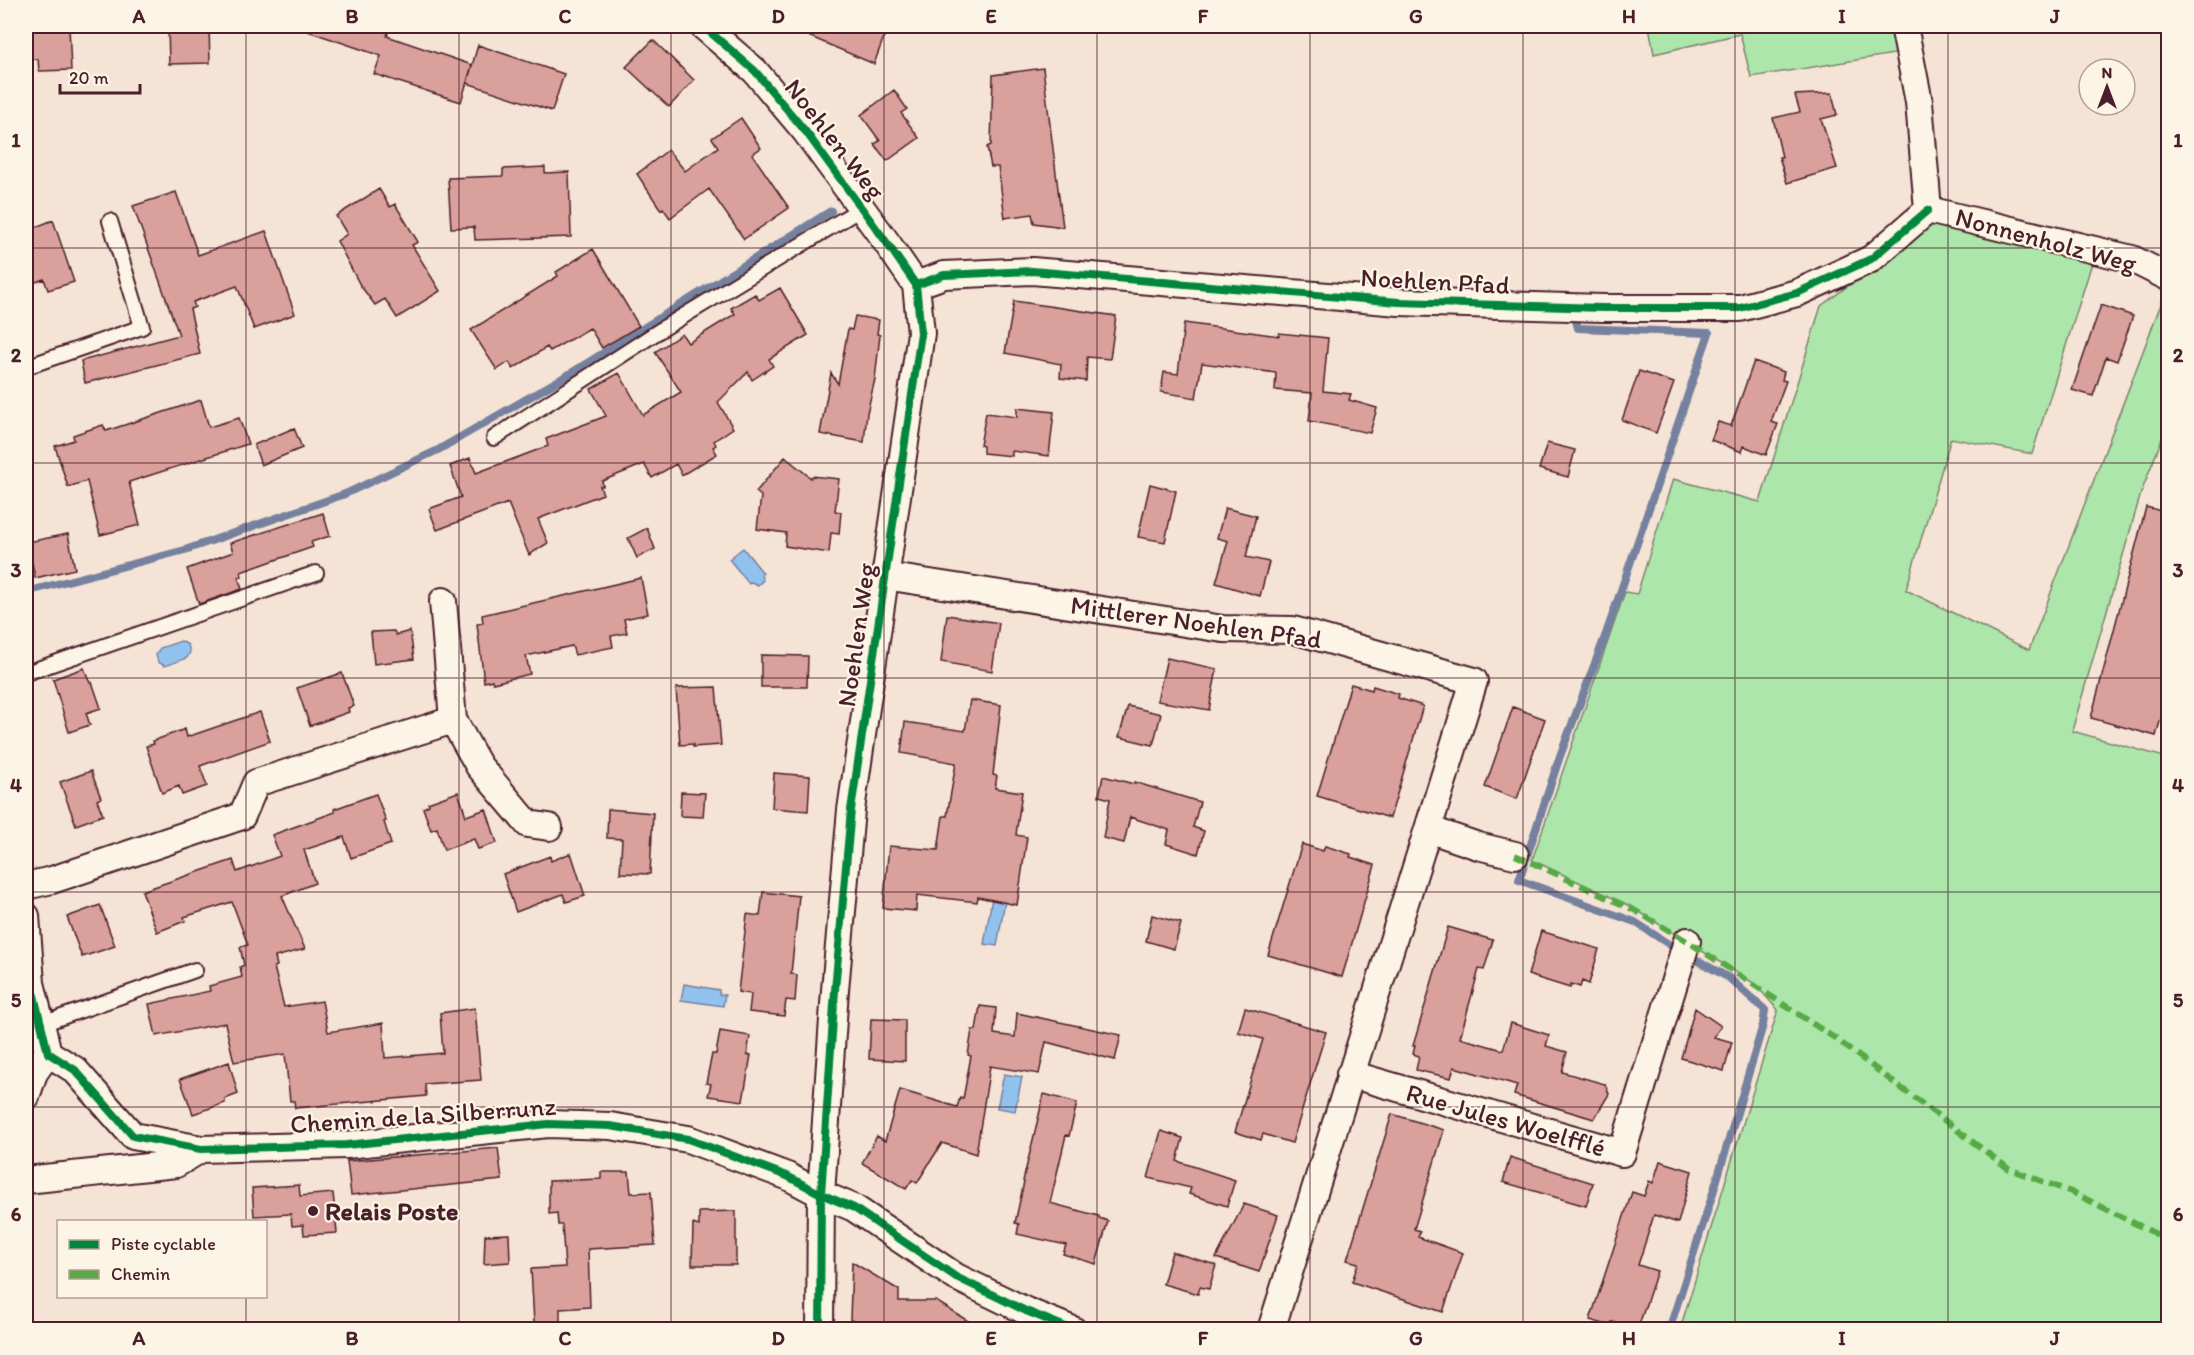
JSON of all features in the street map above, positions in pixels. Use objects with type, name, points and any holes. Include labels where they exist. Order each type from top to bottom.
[{"type":"street","name":"Noehlen Weg","points":[[703,26],[755,71],[806,132],[862,208],[916,285],[921,333],[851,810],[835,990],[821,1194],[820,1329]]},
{"type":"street","name":"Nonnenholz Weg","points":[[1904,26],[1919,102],[1928,210],[2132,260],[2169,277]]},
{"type":"street","name":"Noehlen Pfad","points":[[916,285],[944,274],[1032,271],[1399,302],[1603,308],[1740,308],[1797,293],[1871,259],[1928,210]]},
{"type":"street","name":"Mittlerer Noehlen Pfad","points":[[885,576],[1223,629],[1293,630],[1474,681],[1428,829]]},
{"type":"street","points":[[443,601],[453,720],[479,766],[528,824],[549,828]]},
{"type":"street","points":[[26,886],[52,880],[242,816],[256,783],[453,720]]},
{"type":"street","points":[[1271,1329],[1428,829],[1478,846],[1515,855]]},
{"type":"street","points":[[26,915],[31,983],[48,1053],[75,1070],[133,1136],[121,1170]]},
{"type":"street","name":"Rue Jules Woelfflé","points":[[1350,1074],[1622,1153],[1687,941]]},
{"type":"street","points":[[26,1097],[34,1073],[48,1053]]},
{"type":"street","name":"Chemin de la Silberrunz","points":[[133,1136],[201,1149],[346,1145],[548,1124],[609,1126],[688,1139],[787,1176],[854,1208],[956,1277],[1026,1311],[1073,1329]]},
{"type":"street","name":"Chemin de la Silberrunz","points":[[26,1180],[176,1164],[201,1149]]},
{"type":"lane","points":[[494,438],[662,329],[862,208]]},
{"type":"lane","points":[[26,367],[142,327],[110,221]]},
{"type":"lane","points":[[26,673],[316,573]]},
{"type":"lane","points":[[42,1024],[195,970]]},
{"type":"green space","points":[[1649,26],[1913,26],[1919,50],[1751,77],[1740,34],[1654,54]]},
{"type":"green space","points":[[1939,218],[2097,247],[2032,454],[1951,438],[1906,590],[2029,650],[2166,291],[2168,294],[2168,423],[2141,493],[2072,731],[2168,758],[2168,1329],[1680,1329],[1778,1010],[1755,984],[1630,906],[1532,860],[1625,592],[1637,594],[1673,479],[1760,502],[1821,306]]},
{"type":"water","points":[[743,548],[763,573],[761,575],[763,580],[758,585],[751,582],[749,584],[729,559]]},
{"type":"water","points":[[181,641],[188,645],[190,652],[187,658],[165,666],[158,662],[156,655],[160,648]]},
{"type":"water","points":[[992,898],[1005,901],[997,946],[984,944]]},
{"type":"water","points":[[684,984],[719,990],[719,994],[725,995],[723,1006],[681,1000]]},
{"type":"water","points":[[1004,1074],[1022,1077],[1015,1111],[997,1108]]},
{"type":"building","points":[[29,26],[69,26],[71,70],[39,71],[38,59],[31,60]]},
{"type":"building","points":[[168,26],[209,26],[210,63],[169,64]]},
{"type":"building","points":[[303,26],[390,26],[387,36],[472,65],[461,102],[374,74],[381,56],[302,29]]},
{"type":"building","points":[[785,26],[888,26],[874,64]]},
{"type":"building","points":[[653,40],[694,80],[669,107],[626,67]]},
{"type":"building","points":[[478,45],[564,74],[552,111],[467,83]]},
{"type":"building","points":[[1043,68],[1063,227],[1034,223],[1032,214],[1005,218],[998,167],[991,167],[987,147],[991,145],[993,75]]},
{"type":"building","points":[[894,90],[907,109],[901,113],[919,138],[887,161],[874,144],[880,141],[861,115]]},
{"type":"building","points":[[1832,93],[1837,115],[1821,119],[1837,168],[1787,183],[1779,157],[1782,157],[1773,118],[1800,112],[1795,95]]},
{"type":"building","points":[[741,118],[761,148],[752,154],[789,208],[744,239],[709,189],[670,218],[663,208],[661,210],[637,174],[668,150],[685,171],[718,147],[712,138]]},
{"type":"building","points":[[545,167],[545,173],[569,172],[571,237],[475,240],[474,227],[451,228],[448,178],[503,176],[503,169]]},
{"type":"building","points":[[379,189],[390,207],[395,204],[418,242],[412,245],[440,291],[397,318],[385,299],[375,305],[360,285],[337,241],[347,234],[336,216]]},
{"type":"building","points":[[176,192],[198,255],[266,231],[295,314],[254,329],[237,286],[193,302],[195,307],[190,309],[200,354],[85,383],[81,361],[179,335],[133,206]]},
{"type":"building","points":[[53,220],[74,282],[48,290],[44,279],[33,283],[26,261],[26,231]]},
{"type":"building","points":[[593,249],[639,326],[602,348],[590,328],[550,351],[547,347],[513,369],[509,362],[497,370],[471,330],[558,276],[556,272]]},
{"type":"building","points":[[780,288],[808,335],[769,359],[773,366],[752,380],[748,372],[718,402],[733,428],[714,441],[716,445],[713,447],[717,454],[682,475],[676,464],[652,478],[644,464],[602,481],[603,486],[600,486],[603,494],[538,519],[548,543],[529,555],[508,503],[437,530],[429,509],[461,497],[450,466],[470,458],[476,473],[548,446],[546,439],[606,416],[591,389],[619,373],[643,415],[681,392],[655,352],[682,334],[688,343],[735,314],[731,308],[755,294],[759,300]]},
{"type":"building","points":[[1014,301],[1116,316],[1110,359],[1087,357],[1086,381],[1060,378],[1061,364],[1005,353]]},
{"type":"building","points":[[2101,305],[2133,316],[2117,361],[2106,357],[2093,396],[2072,390]]},
{"type":"building","points":[[855,316],[879,320],[877,334],[880,335],[875,379],[867,413],[864,442],[820,434],[831,373],[838,384],[848,329],[852,330]]},
{"type":"building","points":[[1184,323],[1279,336],[1279,333],[1328,338],[1323,391],[1351,394],[1349,400],[1377,408],[1370,433],[1309,421],[1312,393],[1275,390],[1276,373],[1202,363],[1196,398],[1161,392],[1164,372],[1178,374]]},
{"type":"building","points":[[1754,361],[1784,372],[1782,380],[1786,381],[1771,422],[1778,424],[1766,455],[1744,446],[1742,452],[1711,440],[1718,422],[1731,426]]},
{"type":"building","points":[[1639,371],[1674,383],[1656,433],[1622,420]]},
{"type":"building","points":[[201,400],[209,427],[239,418],[248,444],[129,482],[140,525],[100,535],[87,481],[68,487],[55,446],[74,440],[73,435],[103,425],[106,431]]},
{"type":"building","points":[[1017,408],[1054,412],[1049,456],[1012,451],[1012,456],[983,453],[983,446],[980,445],[986,413],[1017,417]]},
{"type":"building","points":[[294,428],[302,448],[261,465],[254,445]]},
{"type":"building","points":[[1547,443],[1575,450],[1568,477],[1539,469]]},
{"type":"building","points":[[785,457],[811,478],[812,476],[839,479],[835,511],[841,512],[839,534],[831,533],[829,553],[785,546],[786,533],[757,529],[761,496],[756,492]]},
{"type":"building","points":[[1150,484],[1176,491],[1165,542],[1138,537]]},
{"type":"building","points":[[2146,507],[2169,513],[2169,689],[2156,736],[2091,718]]},
{"type":"building","points":[[1225,508],[1256,516],[1246,557],[1269,562],[1260,596],[1216,583],[1228,541],[1217,538]]},
{"type":"building","points":[[323,513],[330,536],[311,542],[313,547],[241,572],[242,577],[238,577],[242,589],[199,604],[187,569],[233,552],[230,543]]},
{"type":"building","points":[[647,528],[655,549],[637,558],[628,538]]},
{"type":"building","points":[[68,534],[75,569],[35,578],[28,542]]},
{"type":"building","points":[[641,578],[648,614],[624,619],[627,633],[611,636],[613,647],[575,655],[572,646],[526,656],[530,674],[493,683],[492,680],[484,682],[477,624],[483,623],[482,615]]},
{"type":"building","points":[[947,615],[999,623],[992,671],[941,662]]},
{"type":"building","points":[[394,631],[396,635],[410,631],[414,659],[374,664],[371,632]]},
{"type":"building","points":[[761,655],[808,656],[807,687],[761,687]]},
{"type":"building","points":[[1167,658],[1217,669],[1209,710],[1157,701]]},
{"type":"building","points":[[84,668],[90,683],[92,682],[101,708],[86,713],[90,725],[69,732],[53,679]]},
{"type":"building","points":[[342,673],[354,706],[348,708],[349,712],[310,726],[297,688]]},
{"type":"building","points":[[1351,684],[1372,690],[1373,686],[1399,694],[1398,698],[1423,706],[1390,818],[1317,796]]},
{"type":"building","points":[[716,687],[721,745],[693,747],[693,744],[680,745],[676,688]]},
{"type":"building","points":[[970,700],[1001,705],[993,775],[997,776],[995,788],[1022,792],[1016,835],[1027,837],[1017,905],[978,897],[977,902],[917,895],[916,911],[883,908],[889,846],[938,850],[943,816],[947,816],[956,763],[901,753],[905,722],[965,731]]},
{"type":"building","points":[[1128,706],[1161,714],[1153,745],[1119,737]]},
{"type":"building","points":[[1513,707],[1545,719],[1517,799],[1485,787]]},
{"type":"building","points":[[260,712],[270,741],[200,766],[207,786],[182,795],[179,786],[162,793],[146,746],[185,729],[187,737]]},
{"type":"building","points":[[91,771],[101,798],[97,800],[103,815],[76,825],[60,782]]},
{"type":"building","points":[[774,773],[810,776],[808,811],[772,808]]},
{"type":"building","points":[[1103,776],[1134,784],[1134,782],[1200,802],[1193,827],[1204,831],[1198,854],[1166,844],[1169,830],[1130,817],[1124,843],[1103,838],[1110,799],[1099,796]]},
{"type":"building","points":[[458,792],[466,816],[486,809],[497,843],[478,849],[474,839],[444,850],[437,828],[431,830],[423,808],[429,805],[428,803]]},
{"type":"building","points":[[681,792],[705,793],[703,817],[680,816]]},
{"type":"building","points":[[376,794],[386,821],[384,822],[391,844],[351,858],[344,837],[304,850],[315,883],[282,896],[305,949],[275,957],[277,966],[274,967],[284,1007],[322,1001],[328,1032],[383,1023],[385,1058],[443,1053],[440,1013],[475,1008],[481,1080],[425,1084],[426,1096],[295,1108],[294,1101],[290,1101],[285,1054],[234,1062],[225,1023],[156,1036],[149,1004],[210,991],[209,986],[242,977],[240,967],[244,965],[240,947],[248,945],[232,902],[184,917],[185,921],[157,932],[142,891],[233,860],[237,872],[280,856],[272,835]]},
{"type":"building","points":[[608,809],[653,813],[650,874],[620,873],[622,839],[607,838]]},
{"type":"building","points":[[1302,844],[1323,851],[1325,846],[1375,865],[1342,977],[1268,955]]},
{"type":"building","points":[[571,853],[585,896],[566,902],[563,894],[516,912],[503,874],[550,856],[551,861]]},
{"type":"building","points":[[763,892],[799,896],[791,974],[797,975],[795,1001],[786,1000],[784,1016],[749,1012],[751,994],[738,992],[747,914],[760,916]]},
{"type":"building","points":[[100,905],[115,946],[82,957],[67,917]]},
{"type":"building","points":[[1152,915],[1181,923],[1174,949],[1146,941]]},
{"type":"building","points":[[1448,927],[1493,940],[1484,970],[1479,969],[1460,1038],[1503,1050],[1511,1023],[1549,1035],[1546,1046],[1567,1052],[1562,1072],[1605,1084],[1609,1094],[1594,1119],[1514,1095],[1517,1085],[1454,1067],[1451,1078],[1416,1070],[1419,1056],[1413,1054],[1415,1046],[1413,1046]]},
{"type":"building","points":[[1541,931],[1599,949],[1589,984],[1582,981],[1580,987],[1571,984],[1570,988],[1528,975]]},
{"type":"building","points":[[980,1006],[996,1008],[994,1034],[1015,1037],[1017,1013],[1121,1035],[1115,1060],[1046,1042],[1039,1074],[990,1066],[976,1154],[942,1143],[917,1183],[912,1180],[906,1189],[862,1163],[877,1136],[885,1141],[900,1090],[957,1107],[960,1098],[963,1099],[971,1056],[968,1055],[972,1030],[976,1030]]},
{"type":"building","points":[[1245,1008],[1326,1032],[1292,1143],[1263,1134],[1261,1140],[1235,1132],[1263,1039],[1238,1032]]},
{"type":"building","points":[[1695,1008],[1721,1026],[1714,1037],[1732,1042],[1724,1071],[1681,1058]]},
{"type":"building","points":[[871,1019],[905,1020],[905,1061],[869,1059]]},
{"type":"building","points":[[720,1031],[750,1036],[747,1055],[751,1055],[743,1101],[708,1096],[711,1084],[706,1083],[712,1054],[716,1054]]},
{"type":"building","points":[[229,1062],[238,1094],[225,1099],[225,1103],[193,1114],[180,1079]]},
{"type":"building","points":[[1044,1094],[1077,1103],[1069,1136],[1066,1135],[1050,1203],[1099,1216],[1108,1221],[1096,1264],[1063,1254],[1066,1245],[1017,1234],[1019,1224],[1015,1223],[1023,1181]]},
{"type":"building","points":[[1392,1114],[1444,1130],[1414,1229],[1420,1231],[1418,1237],[1463,1253],[1443,1312],[1352,1282],[1358,1263],[1347,1260]]},
{"type":"building","points":[[1161,1131],[1183,1138],[1177,1161],[1235,1180],[1227,1206],[1189,1194],[1191,1188],[1148,1178]]},
{"type":"building","points":[[498,1148],[502,1180],[351,1195],[347,1161]]},
{"type":"building","points":[[1510,1157],[1593,1183],[1586,1206],[1503,1182]]},
{"type":"building","points":[[1660,1161],[1692,1171],[1678,1223],[1654,1215],[1638,1265],[1657,1271],[1638,1328],[1612,1322],[1611,1326],[1590,1320],[1632,1192],[1644,1196],[1649,1181],[1653,1183]]},
{"type":"building","points":[[601,1172],[629,1172],[631,1193],[651,1192],[655,1245],[588,1249],[590,1307],[560,1309],[560,1322],[534,1323],[531,1269],[565,1267],[562,1225],[558,1225],[557,1213],[549,1214],[549,1181],[601,1179]]},
{"type":"building","points":[[299,1185],[300,1196],[333,1193],[337,1233],[304,1235],[303,1225],[292,1226],[291,1214],[254,1216],[252,1188]]},
{"type":"building","points":[[1244,1204],[1278,1215],[1259,1272],[1216,1258]]},
{"type":"building","points":[[736,1211],[736,1265],[692,1265],[693,1224],[699,1226],[699,1212]]},
{"type":"building","points":[[509,1234],[510,1262],[484,1264],[485,1235]]},
{"type":"building","points":[[1172,1252],[1216,1265],[1209,1289],[1200,1287],[1198,1294],[1163,1284]]},
{"type":"building","points":[[852,1262],[899,1290],[899,1301],[936,1301],[981,1329],[854,1329],[854,1321],[850,1320]]},
{"type":"waterway","points":[[26,592],[185,550],[345,494],[438,450],[573,372],[831,211]]},
{"type":"waterway","points":[[1573,310],[1578,328],[1709,333],[1606,634],[1560,756],[1519,880],[1635,922],[1670,945],[1729,978],[1765,1010],[1763,1025],[1713,1193],[1669,1330]]},
{"type":"marked path","points":[[1515,855],[1634,910],[1687,941],[1836,1039],[2009,1169],[2074,1193],[2168,1240]]},
{"type":"cycle path","points":[[703,26],[755,71],[806,132],[887,243],[916,285],[921,333],[851,810],[835,990],[821,1194],[820,1330]]},
{"type":"cycle path","points":[[916,285],[944,275],[1032,271],[1399,302],[1603,308],[1740,308],[1797,293],[1871,259],[1928,210]]},
{"type":"cycle path","points":[[26,916],[31,983],[48,1053],[75,1070],[133,1136],[201,1149],[346,1145],[548,1124],[610,1126],[688,1139],[787,1176],[854,1208],[956,1277],[1026,1311],[1073,1330]]},
{"type":"place","name":"Relais Poste","points":[[313,1211]]}]
